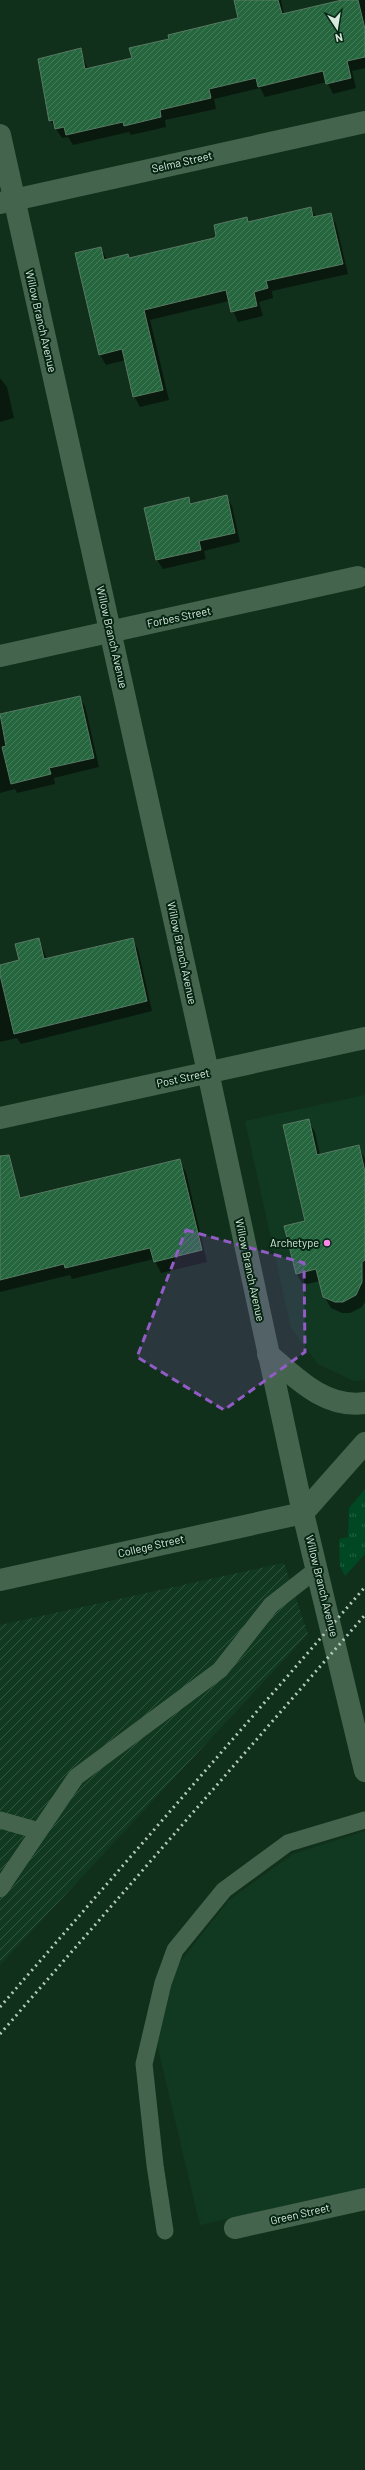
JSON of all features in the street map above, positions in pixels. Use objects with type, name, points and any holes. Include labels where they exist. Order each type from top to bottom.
[{"type":"street","name":"Selma Street","points":[[7,201],[365,122]]},
{"type":"street","name":"Willow Branch Avenue","points":[[0,135],[7,201],[111,632],[303,1513],[365,1771]]},
{"type":"street","name":"Forbes Street","points":[[0,656],[358,577]]},
{"type":"street","name":"Post Street","points":[[0,1118],[365,1038]]},
{"type":"street","points":[[268,1354],[309,1388],[335,1401],[365,1403]]},
{"type":"street","points":[[303,1513],[365,1443]]},
{"type":"street","name":"College Street","points":[[0,1580],[303,1513]]},
{"type":"street","name":"Green Street","points":[[235,2228],[365,2199]]},
{"type":"lane","points":[[0,1889],[76,1777],[220,1670],[271,1605],[317,1568]]},
{"type":"lane","points":[[0,1820],[40,1831]]},
{"type":"lane","points":[[165,2231],[154,2165],[144,2064],[163,1983],[175,1950],[224,1890],[288,1843],[365,1820]]},
{"type":"highlighted area","points":[[186,1230],[304,1263],[305,1352],[224,1410],[137,1357]]},
{"type":"shaded area","points":[[365,1095],[365,1380],[354,1381],[318,1364],[291,1328],[245,1121]]},
{"type":"shaded area","points":[[284,1563],[308,1634],[0,1965],[0,1625]]},
{"type":"shaded area","points":[[365,1831],[365,2188],[200,2225],[156,2040],[174,1970],[229,1900],[293,1854]]},
{"type":"green space","points":[[365,1489],[365,1554],[345,1576],[340,1566],[339,1539],[348,1537],[349,1508]]},
{"type":"building","points":[[234,0],[278,0],[282,14],[342,0],[358,0],[365,29],[365,57],[347,61],[351,78],[326,84],[323,71],[258,87],[256,78],[209,89],[211,98],[160,110],[161,117],[124,126],[123,122],[66,135],[64,127],[55,129],[53,120],[49,121],[38,59],[81,48],[85,69],[132,58],[129,48],[169,39],[168,35],[238,18]]},
{"type":"building","points":[[311,207],[313,217],[331,213],[343,264],[266,281],[268,288],[254,292],[257,306],[231,312],[226,290],[144,310],[163,390],[133,397],[122,349],[99,355],[75,253],[101,247],[104,260],[128,254],[129,258],[214,238],[216,236],[214,225],[247,217],[248,222]]},
{"type":"building","points":[[227,495],[235,533],[199,541],[201,550],[156,560],[144,508],[189,497],[190,504]]},
{"type":"building","points":[[80,696],[94,758],[49,768],[51,774],[11,784],[2,747],[6,746],[0,714]]},
{"type":"building","points":[[39,938],[44,959],[133,938],[147,1001],[14,1034],[0,975],[0,965],[19,960],[15,944]]},
{"type":"building","points":[[309,1119],[317,1155],[359,1145],[365,1172],[365,1260],[362,1262],[362,1282],[356,1295],[343,1302],[335,1302],[323,1297],[316,1269],[296,1274],[284,1226],[305,1221],[283,1125]]},
{"type":"building","points":[[9,1155],[20,1198],[180,1159],[202,1250],[154,1262],[150,1248],[65,1268],[64,1264],[0,1280],[0,1156]]},
{"type":"railway","points":[[0,2007],[365,1587]]},
{"type":"railway","points":[[0,2034],[365,1615]]},
{"type":"place","name":"Archetype","points":[[327,1243]]}]
